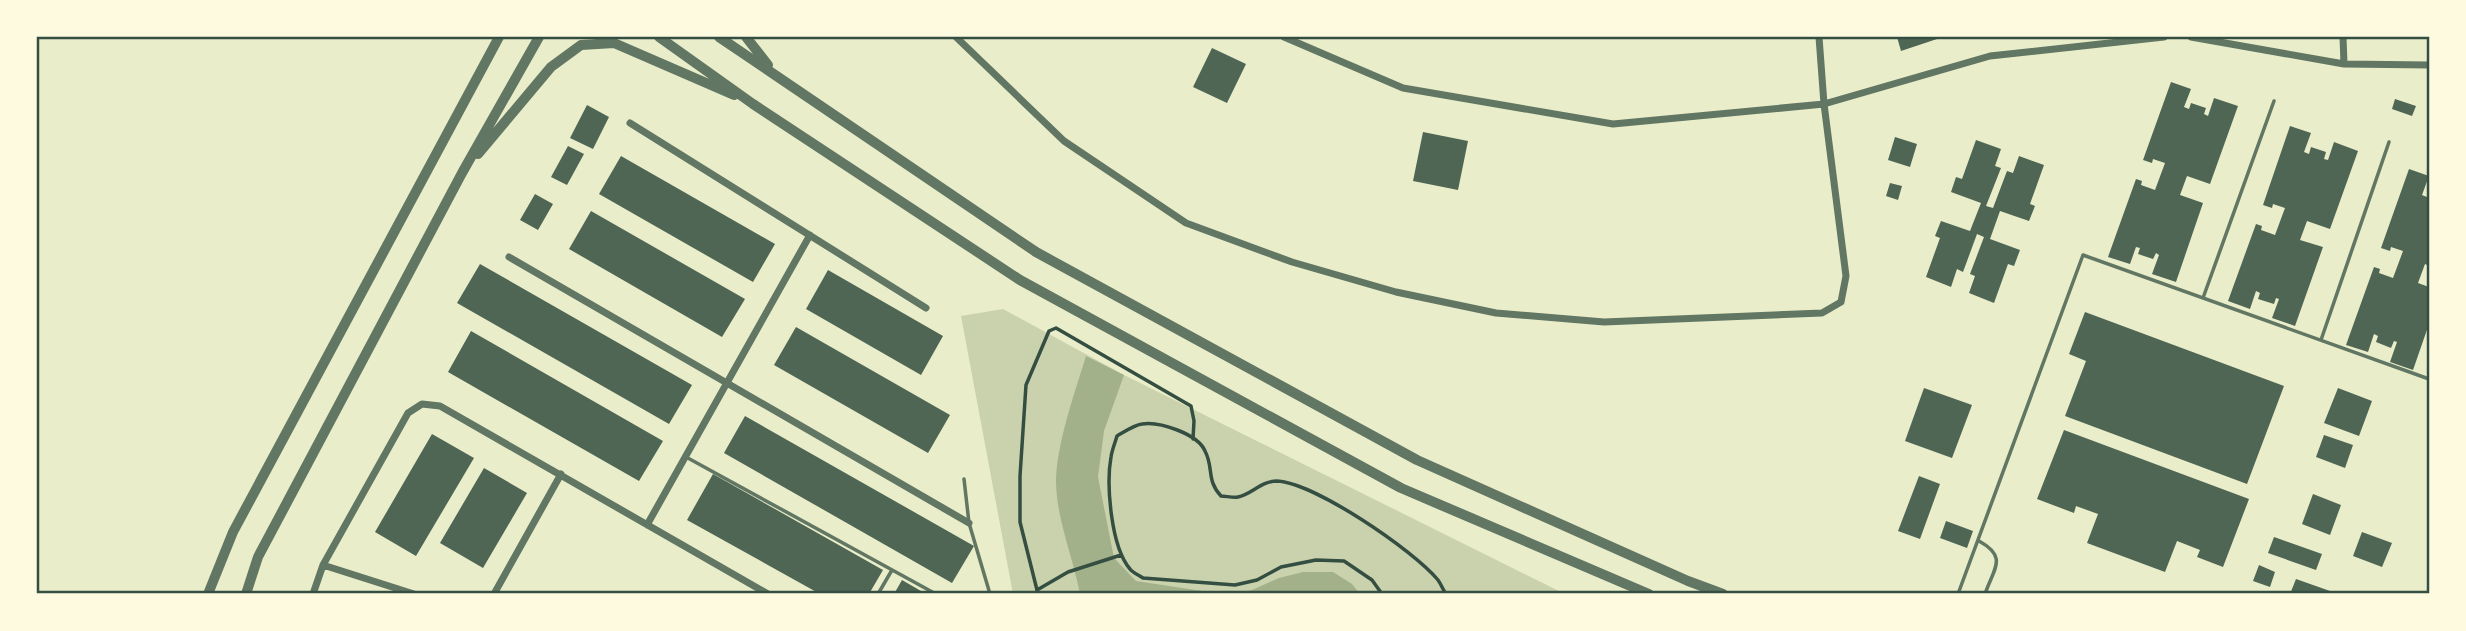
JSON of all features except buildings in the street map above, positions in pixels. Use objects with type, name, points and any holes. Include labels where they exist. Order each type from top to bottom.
[{"type":"street","points":[[208,594],[233,532],[499,37]]},
{"type":"street","points":[[246,594],[258,557],[462,173],[539,37]]},
{"type":"street","points":[[659,37],[753,104],[1020,280],[1401,488],[1650,594]]},
{"type":"street","points":[[719,37],[851,129],[1059,265],[1417,460],[1723,594]]},
{"type":"street","points":[[746,37],[774,73]]},
{"type":"street","points":[[956,37],[1064,141],[1186,223],[1292,262],[1396,292],[1496,313],[1604,322],[1822,313],[1841,302],[1846,276],[1824,104],[1819,37]]},
{"type":"street","points":[[1284,37],[1403,88],[1613,124],[1824,104],[1990,56],[2164,37]]},
{"type":"street","points":[[2192,37],[2344,64],[2429,65]]},
{"type":"street","points":[[2343,37],[2344,64]]},
{"type":"street","points":[[462,173],[551,66],[581,46],[614,43],[753,104]]},
{"type":"street","points":[[630,123],[926,308]]},
{"type":"street","points":[[647,525],[810,235]]},
{"type":"street","points":[[509,257],[969,523]]},
{"type":"street","points":[[313,594],[324,565],[408,413],[422,404],[440,406],[768,594]]},
{"type":"street","points":[[494,594],[561,474]]},
{"type":"street","points":[[324,565],[414,594]]},
{"type":"lane","points":[[2203,298],[2274,101]]},
{"type":"lane","points":[[2321,340],[2389,142]]},
{"type":"lane","points":[[1958,594],[2083,255],[2429,379]]},
{"type":"lane","points":[[686,457],[936,594]]},
{"type":"lane","points":[[964,479],[969,523],[990,594]]},
{"type":"lane","points":[[1979,540],[1997,554],[1986,594]]},
{"type":"lane","points":[[878,594],[892,570]]},
{"type":"path","points":[[1121,555],[1068,572],[1037,592],[1020,522],[1020,476],[1026,386],[1049,331],[1056,328],[1077,339],[1191,406],[1193,439]]},
{"type":"path","points":[[1382,594],[1372,580],[1344,561],[1316,560],[1281,567],[1257,580],[1235,585],[1143,578],[1130,570],[1121,555],[1114,527],[1109,482],[1111,457],[1117,436],[1141,424],[1169,426],[1193,439],[1205,449],[1212,486],[1221,496],[1238,497],[1257,486],[1273,481],[1293,483],[1357,516],[1438,580],[1446,594]]},
{"type":"shaded area","points":[[1003,309],[1124,375],[1565,594],[1013,594],[961,316]]},
{"type":"shaded area","points":[[1086,356],[1124,375],[1104,431],[1098,477],[1114,558],[1136,581],[1209,592],[1238,593],[1303,572],[1333,572],[1352,584],[1360,594],[1080,594],[1062,525],[1056,483],[1063,436]]}]
